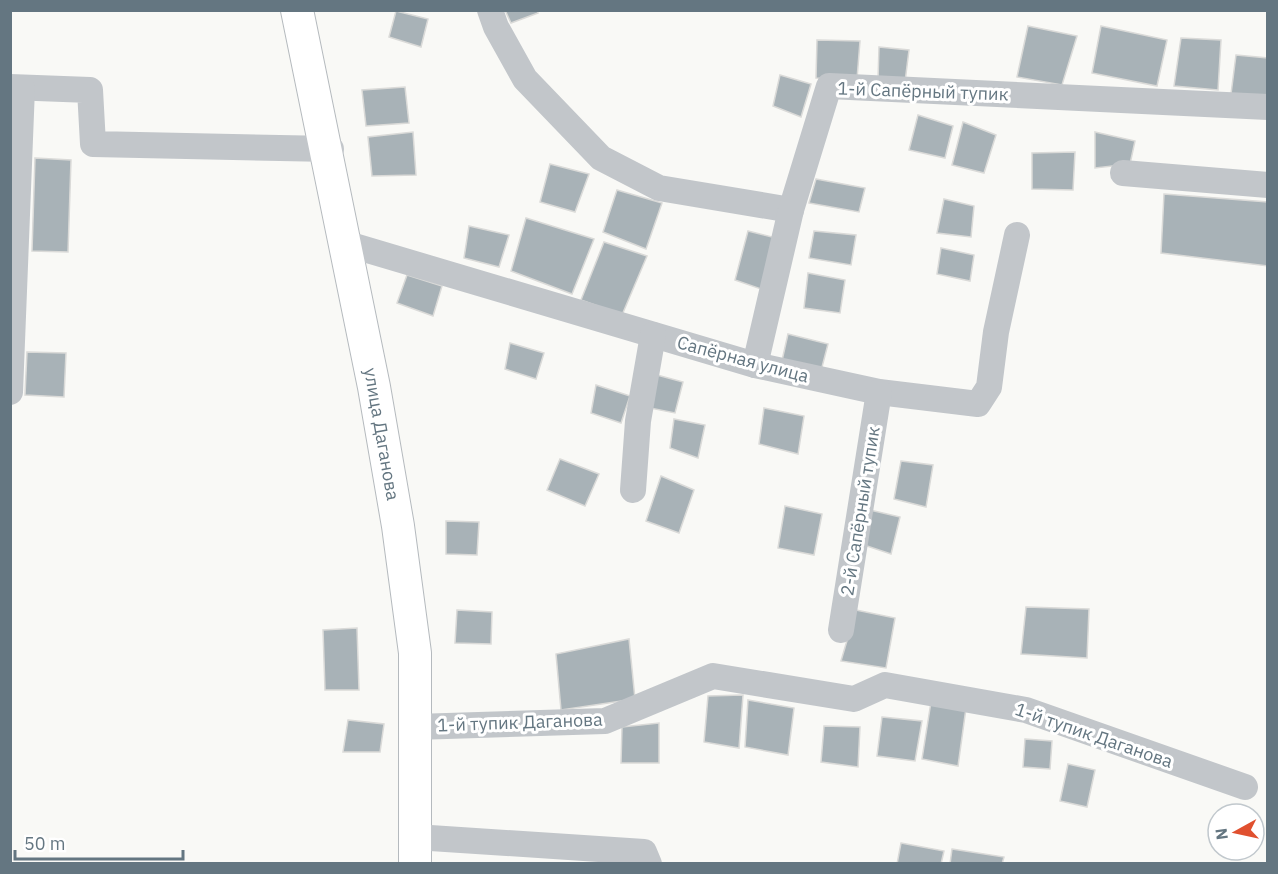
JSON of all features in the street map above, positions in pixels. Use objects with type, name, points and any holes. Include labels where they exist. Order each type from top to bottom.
[{"type":"main road","name":"улица Даганова","points":[[297,10],[329,149]]},
{"type":"main road","name":"улица Даганова","points":[[303,10],[348,244],[380,386],[404,525],[420,653],[417,727],[417,850]]},
{"type":"street","points":[[490,10],[496,27],[525,79],[601,158],[658,188],[791,210]]},
{"type":"street","name":"1-й Сапёрный тупик","points":[[755,365],[791,210],[829,86],[1268,106]]},
{"type":"street","points":[[10,392],[16,87],[90,90],[93,144],[329,149]]},
{"type":"street","points":[[1123,174],[1268,184]]},
{"type":"street","name":"Сапёрная улица","points":[[348,244],[755,365],[879,392],[978,404],[989,387],[996,332],[1017,235]]},
{"type":"street","points":[[633,490],[638,421],[653,335]]},
{"type":"street","name":"2-й Сапёрный тупик","points":[[841,630],[879,392]]},
{"type":"street","name":"1-й тупик Даганова","points":[[417,727],[605,722],[713,676],[854,699],[885,685],[1026,710],[1245,787]]},
{"type":"street","points":[[417,850],[644,852],[649,864]]},
{"type":"building","points":[[505,10],[537,10],[538,13],[511,23]]},
{"type":"building","points":[[396,11],[428,19],[421,47],[389,37]]},
{"type":"building","points":[[1028,26],[1077,36],[1062,85],[1017,77]]},
{"type":"building","points":[[1101,26],[1167,40],[1157,86],[1092,73]]},
{"type":"building","points":[[1181,38],[1221,40],[1218,90],[1174,86]]},
{"type":"building","points":[[817,40],[860,41],[857,79],[816,78]]},
{"type":"building","points":[[879,47],[909,50],[905,82],[878,79]]},
{"type":"building","points":[[1236,55],[1268,58],[1268,97],[1231,94]]},
{"type":"building","points":[[780,75],[811,84],[801,117],[773,106]]},
{"type":"building","points":[[405,87],[409,123],[366,126],[362,90]]},
{"type":"building","points":[[918,115],[953,126],[945,158],[909,150]]},
{"type":"building","points":[[963,122],[996,135],[984,173],[952,165]]},
{"type":"building","points":[[413,132],[416,175],[372,176],[368,137]]},
{"type":"building","points":[[1095,132],[1135,141],[1130,164],[1095,168]]},
{"type":"building","points":[[1075,152],[1073,190],[1032,189],[1032,153]]},
{"type":"building","points":[[35,158],[71,160],[68,252],[32,251]]},
{"type":"building","points":[[550,164],[589,174],[575,212],[540,202]]},
{"type":"building","points":[[816,179],[865,188],[859,212],[809,203]]},
{"type":"building","points":[[617,190],[662,203],[646,249],[603,232]]},
{"type":"building","points":[[1164,194],[1268,202],[1268,266],[1161,253]]},
{"type":"building","points":[[944,199],[974,206],[971,237],[937,233]]},
{"type":"building","points":[[526,218],[594,239],[572,294],[511,271]]},
{"type":"building","points":[[469,226],[509,235],[499,267],[464,258]]},
{"type":"building","points":[[748,231],[776,238],[764,290],[735,280]]},
{"type":"building","points":[[814,231],[856,235],[851,265],[809,258]]},
{"type":"building","points":[[604,242],[647,256],[622,315],[581,300]]},
{"type":"building","points":[[941,248],[974,255],[970,281],[937,274]]},
{"type":"building","points":[[808,273],[845,280],[840,313],[804,308]]},
{"type":"building","points":[[407,275],[442,286],[433,316],[397,303]]},
{"type":"building","points":[[788,334],[828,344],[821,371],[781,365]]},
{"type":"building","points":[[510,343],[544,353],[536,379],[505,369]]},
{"type":"building","points":[[27,352],[66,353],[64,397],[25,395]]},
{"type":"building","points":[[657,375],[683,382],[675,413],[650,408]]},
{"type":"building","points":[[596,385],[630,396],[621,423],[591,413]]},
{"type":"building","points":[[764,408],[804,416],[798,454],[759,444]]},
{"type":"building","points":[[674,419],[705,425],[698,458],[670,448]]},
{"type":"building","points":[[560,459],[599,474],[585,506],[547,490]]},
{"type":"building","points":[[901,461],[933,465],[926,507],[894,499]]},
{"type":"building","points":[[661,476],[694,490],[679,533],[646,521]]},
{"type":"building","points":[[785,506],[822,514],[814,555],[778,548]]},
{"type":"building","points":[[870,510],[900,517],[891,554],[864,545]]},
{"type":"building","points":[[446,521],[479,522],[477,555],[446,554]]},
{"type":"building","points":[[1026,607],[1089,609],[1087,658],[1021,654]]},
{"type":"building","points":[[457,610],[492,612],[491,644],[455,643]]},
{"type":"building","points":[[856,610],[895,618],[886,668],[841,661]]},
{"type":"building","points":[[357,628],[359,690],[325,690],[323,630]]},
{"type":"building","points":[[629,639],[635,699],[561,710],[556,654]]},
{"type":"building","points":[[743,695],[739,748],[704,742],[708,696]]},
{"type":"building","points":[[748,700],[794,708],[788,755],[745,747]]},
{"type":"building","points":[[931,702],[966,708],[958,766],[922,759]]},
{"type":"building","points":[[882,717],[922,721],[915,761],[877,756]]},
{"type":"building","points":[[348,720],[384,724],[380,752],[343,752]]},
{"type":"building","points":[[659,723],[659,763],[621,763],[622,727]]},
{"type":"building","points":[[824,726],[860,727],[858,767],[821,762]]},
{"type":"building","points":[[1025,739],[1052,741],[1050,769],[1023,767]]},
{"type":"building","points":[[1068,764],[1095,770],[1087,807],[1060,801]]},
{"type":"building","points":[[901,843],[944,851],[941,864],[897,864]]},
{"type":"building","points":[[952,849],[1004,857],[1002,864],[950,864]]}]
